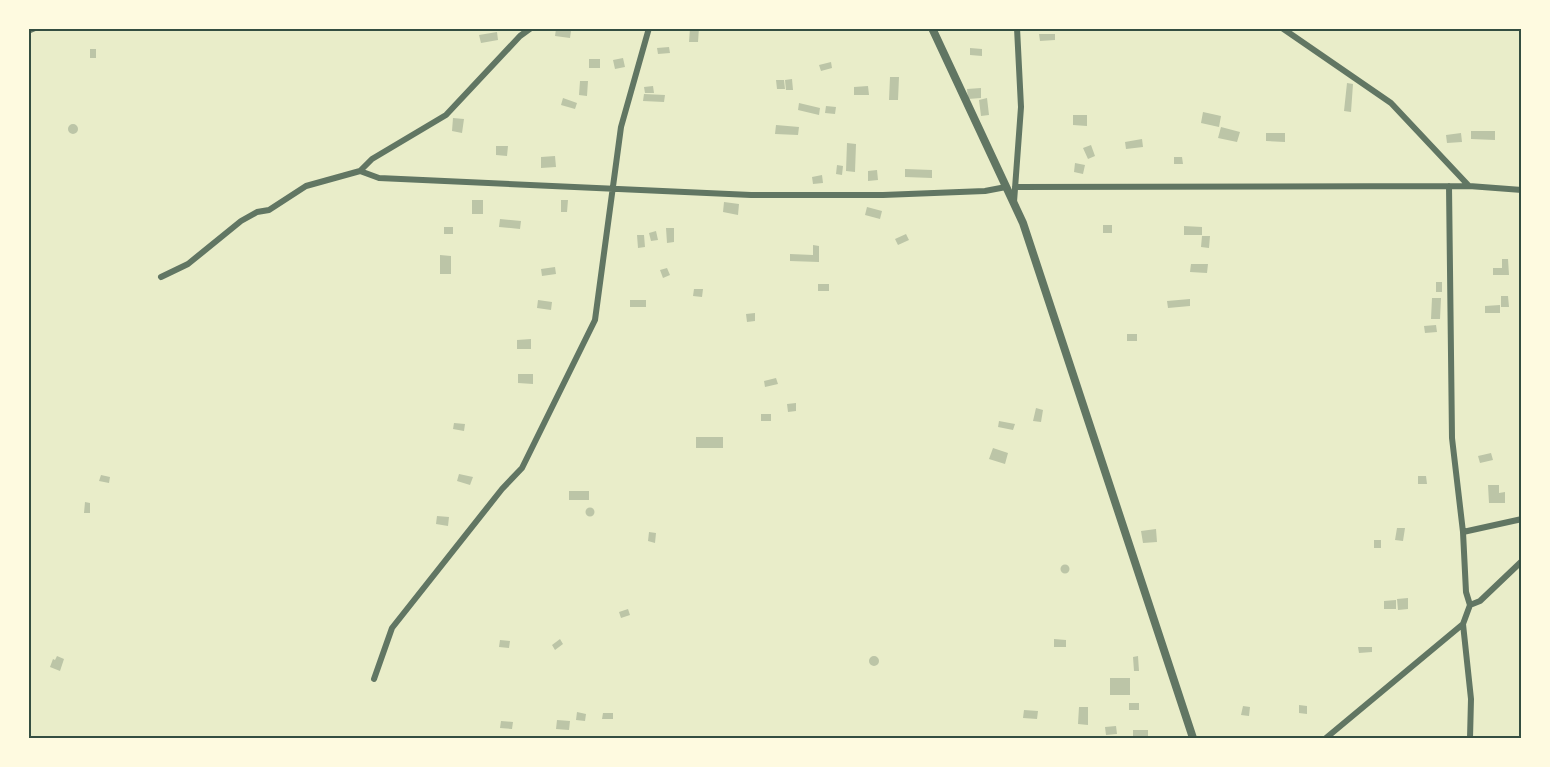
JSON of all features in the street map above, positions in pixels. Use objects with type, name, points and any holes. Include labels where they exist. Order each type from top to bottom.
[{"type":"street","points":[[28,31],[35,28]]},
{"type":"street","points":[[161,277],[188,264],[241,221],[257,212],[269,210],[306,186],[360,171],[372,159],[446,115],[520,36],[531,28]]},
{"type":"street","points":[[374,680],[392,628],[502,489],[522,468],[595,320],[621,127],[649,28]]},
{"type":"street","points":[[932,28],[1010,187],[1193,738]]},
{"type":"street","points":[[1010,187],[1021,106],[1017,28]]},
{"type":"street","points":[[1282,28],[1391,103],[1469,186]]},
{"type":"street","points":[[360,171],[379,178],[751,195],[883,195],[985,191],[1010,187],[1469,186],[1521,190]]},
{"type":"street","points":[[1449,186],[1452,438],[1463,532],[1466,592],[1470,605],[1463,624],[1471,699],[1470,738]]},
{"type":"street","points":[[1463,532],[1521,519]]},
{"type":"street","points":[[1470,605],[1480,602],[1521,561]]},
{"type":"street","points":[[1326,738],[1463,624]]},
{"type":"building","points":[[690,28],[699,28],[698,42],[689,42]]},
{"type":"building","points":[[556,29],[571,31],[570,38],[555,36]]},
{"type":"building","points":[[497,32],[498,40],[481,43],[479,35]]},
{"type":"building","points":[[1039,34],[1055,34],[1055,40],[1040,41]]},
{"type":"building","points":[[669,47],[670,53],[658,54],[657,48]]},
{"type":"building","points":[[970,48],[982,49],[982,56],[970,55]]},
{"type":"building","points":[[90,49],[96,49],[96,58],[90,58]]},
{"type":"building","points":[[623,58],[625,67],[615,69],[613,60]]},
{"type":"building","points":[[589,59],[600,59],[600,68],[589,68]]},
{"type":"building","points":[[831,62],[832,68],[821,71],[819,65]]},
{"type":"building","points":[[890,77],[899,77],[898,100],[889,100]]},
{"type":"building","points":[[792,79],[793,90],[786,90],[785,80]]},
{"type":"building","points":[[776,80],[784,80],[785,89],[777,89]]},
{"type":"building","points":[[580,81],[588,81],[587,96],[579,95]]},
{"type":"building","points":[[1347,83],[1353,84],[1351,112],[1344,111]]},
{"type":"building","points":[[653,86],[654,93],[645,93],[644,87]]},
{"type":"building","points":[[868,86],[869,95],[854,95],[854,87]]},
{"type":"building","points":[[981,88],[981,98],[968,99],[967,89]]},
{"type":"building","points":[[644,94],[665,95],[664,102],[643,101]]},
{"type":"building","points":[[563,98],[577,103],[575,109],[561,105]]},
{"type":"building","points":[[987,98],[989,115],[981,116],[979,100]]},
{"type":"building","points":[[799,103],[820,108],[819,115],[798,110]]},
{"type":"building","points":[[826,106],[836,107],[835,114],[825,113]]},
{"type":"building","points":[[1203,112],[1221,116],[1219,127],[1201,123]]},
{"type":"building","points":[[1073,115],[1087,115],[1087,126],[1073,125]]},
{"type":"building","points":[[453,118],[464,119],[462,133],[452,131]]},
{"type":"building","points":[[73,124],[78,129],[73,134],[68,129]]},
{"type":"building","points":[[776,125],[799,127],[798,135],[775,134]]},
{"type":"building","points":[[1221,127],[1240,132],[1237,142],[1218,138]]},
{"type":"building","points":[[1471,131],[1495,131],[1495,140],[1471,139]]},
{"type":"building","points":[[1266,133],[1285,133],[1285,142],[1266,141]]},
{"type":"building","points":[[1461,133],[1462,142],[1447,143],[1446,135]]},
{"type":"building","points":[[1142,139],[1143,147],[1126,149],[1125,142]]},
{"type":"building","points":[[847,143],[856,144],[855,172],[846,171]]},
{"type":"building","points":[[1091,145],[1095,156],[1088,159],[1083,148]]},
{"type":"building","points":[[496,146],[508,146],[507,156],[496,155]]},
{"type":"building","points":[[555,156],[556,167],[541,168],[541,157]]},
{"type":"building","points":[[1174,157],[1182,157],[1183,164],[1174,164]]},
{"type":"building","points":[[1075,163],[1085,165],[1083,174],[1074,172]]},
{"type":"building","points":[[837,165],[843,166],[842,175],[836,174]]},
{"type":"building","points":[[905,169],[932,170],[932,178],[905,177]]},
{"type":"building","points":[[877,170],[878,180],[868,181],[868,171]]},
{"type":"building","points":[[822,175],[823,183],[813,184],[812,177]]},
{"type":"building","points":[[472,200],[483,200],[483,214],[472,214]]},
{"type":"building","points":[[561,200],[568,200],[567,212],[561,212]]},
{"type":"building","points":[[724,202],[739,204],[738,215],[723,212]]},
{"type":"building","points":[[867,207],[882,211],[880,219],[865,215]]},
{"type":"building","points":[[500,219],[521,221],[520,229],[499,227]]},
{"type":"building","points":[[1103,225],[1112,225],[1112,233],[1103,233]]},
{"type":"building","points":[[1184,226],[1202,227],[1202,235],[1184,235]]},
{"type":"building","points":[[444,227],[453,227],[453,234],[444,234]]},
{"type":"building","points":[[666,228],[674,228],[674,242],[667,243]]},
{"type":"building","points":[[656,231],[658,240],[651,241],[649,233]]},
{"type":"building","points":[[906,234],[909,240],[898,245],[895,239]]},
{"type":"building","points":[[637,235],[644,235],[645,247],[638,248]]},
{"type":"building","points":[[1202,236],[1210,236],[1209,248],[1201,247]]},
{"type":"building","points":[[813,245],[819,246],[819,262],[790,261],[790,254],[813,255]]},
{"type":"building","points":[[440,255],[451,256],[451,274],[440,274]]},
{"type":"building","points":[[1502,259],[1508,259],[1509,275],[1493,275],[1493,268],[1502,268]]},
{"type":"building","points":[[1191,264],[1208,264],[1207,273],[1190,272]]},
{"type":"building","points":[[555,267],[556,274],[542,276],[541,269]]},
{"type":"building","points":[[667,268],[670,275],[663,278],[660,270]]},
{"type":"building","points":[[1436,282],[1442,282],[1442,292],[1436,292]]},
{"type":"building","points":[[818,284],[829,284],[829,291],[818,291]]},
{"type":"building","points":[[694,289],[703,289],[702,297],[693,296]]},
{"type":"building","points":[[1501,296],[1508,296],[1509,307],[1501,307]]},
{"type":"building","points":[[1432,298],[1441,298],[1440,319],[1431,319]]},
{"type":"building","points":[[1190,299],[1190,306],[1168,308],[1167,301]]},
{"type":"building","points":[[538,300],[552,302],[551,310],[537,308]]},
{"type":"building","points":[[630,300],[646,300],[646,307],[630,307]]},
{"type":"building","points":[[1500,305],[1500,313],[1485,313],[1485,306]]},
{"type":"building","points":[[755,313],[755,321],[747,322],[746,314]]},
{"type":"building","points":[[1436,325],[1437,332],[1425,333],[1424,326]]},
{"type":"building","points":[[1127,334],[1137,334],[1137,341],[1127,341]]},
{"type":"building","points":[[531,339],[531,349],[517,349],[517,340]]},
{"type":"building","points":[[518,374],[533,374],[533,384],[518,383]]},
{"type":"building","points":[[776,378],[778,384],[765,387],[764,381]]},
{"type":"building","points":[[796,403],[796,411],[788,412],[787,404]]},
{"type":"building","points":[[1036,408],[1043,410],[1041,422],[1033,421]]},
{"type":"building","points":[[761,414],[771,414],[771,421],[761,421]]},
{"type":"building","points":[[999,421],[1015,424],[1013,430],[998,427]]},
{"type":"building","points":[[454,423],[465,424],[464,431],[453,429]]},
{"type":"building","points":[[696,437],[723,437],[723,448],[696,448]]},
{"type":"building","points":[[993,448],[1008,453],[1005,464],[989,459]]},
{"type":"building","points":[[1491,453],[1493,460],[1480,463],[1478,456]]},
{"type":"building","points":[[459,474],[473,477],[470,485],[457,481]]},
{"type":"building","points":[[101,475],[110,477],[109,483],[99,481]]},
{"type":"building","points":[[1418,476],[1426,476],[1427,484],[1418,484]]},
{"type":"building","points":[[1488,485],[1499,485],[1499,493],[1505,492],[1505,503],[1489,503]]},
{"type":"building","points":[[569,491],[589,491],[589,500],[569,500]]},
{"type":"building","points":[[85,502],[90,503],[90,513],[84,513]]},
{"type":"building","points":[[590,507],[595,512],[590,517],[585,512]]},
{"type":"building","points":[[437,516],[449,517],[448,526],[436,524]]},
{"type":"building","points":[[1397,528],[1405,528],[1403,541],[1395,540]]},
{"type":"building","points":[[1156,529],[1157,542],[1143,543],[1141,531]]},
{"type":"building","points":[[649,532],[656,533],[655,543],[648,541]]},
{"type":"building","points":[[1374,540],[1381,540],[1381,548],[1374,548]]},
{"type":"building","points":[[1065,565],[1069,569],[1065,573],[1061,569]]},
{"type":"building","points":[[1408,598],[1408,609],[1398,610],[1397,599]]},
{"type":"building","points":[[1396,600],[1396,609],[1384,609],[1384,601]]},
{"type":"building","points":[[628,609],[630,615],[621,618],[619,612]]},
{"type":"building","points":[[560,639],[563,644],[555,650],[552,645]]},
{"type":"building","points":[[1054,639],[1066,640],[1066,647],[1054,647]]},
{"type":"building","points":[[500,640],[510,641],[509,648],[499,647]]},
{"type":"building","points":[[1358,647],[1372,647],[1372,652],[1359,653]]},
{"type":"building","points":[[57,656],[64,659],[60,671],[50,667]]},
{"type":"building","points":[[874,656],[878,657],[878,665],[874,666],[870,665],[869,661],[870,657]]},
{"type":"building","points":[[1138,656],[1139,671],[1134,671],[1133,657]]},
{"type":"building","points":[[1110,678],[1130,678],[1130,695],[1110,695]]},
{"type":"building","points":[[1129,703],[1139,703],[1139,710],[1129,710]]},
{"type":"building","points":[[1299,705],[1307,706],[1307,714],[1299,713]]},
{"type":"building","points":[[1243,706],[1250,707],[1249,716],[1241,715]]},
{"type":"building","points":[[1079,707],[1088,707],[1088,725],[1078,724]]},
{"type":"building","points":[[1024,710],[1038,711],[1037,719],[1023,718]]},
{"type":"building","points":[[577,712],[586,714],[585,721],[576,720]]},
{"type":"building","points":[[603,713],[613,713],[613,719],[602,719]]},
{"type":"building","points":[[557,720],[570,721],[569,730],[556,729]]},
{"type":"building","points":[[501,721],[513,722],[512,729],[500,728]]},
{"type":"building","points":[[1116,726],[1117,734],[1106,735],[1105,727]]},
{"type":"building","points":[[1133,730],[1148,730],[1148,738],[1133,738]]}]
